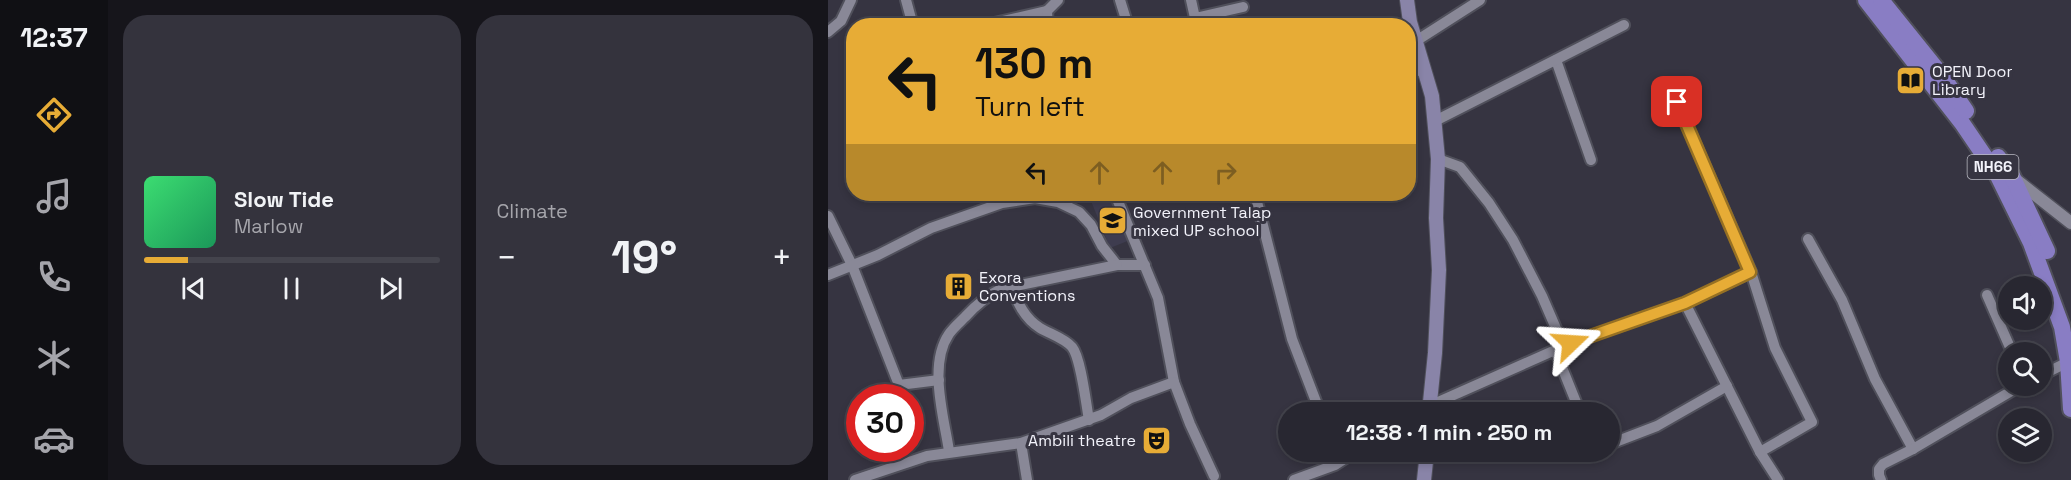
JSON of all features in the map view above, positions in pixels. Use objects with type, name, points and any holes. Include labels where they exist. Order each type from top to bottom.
[{"type":"highway","name":"NH66","points":[[1866,0],[1962,123],[1998,176],[2031,243],[2068,343],[2071,409]]},
{"type":"highway","name":"NH66","points":[[1881,0],[1943,77],[2012,176],[2044,245],[2071,317]]},
{"type":"main road","points":[[1407,0],[1409,18]]},
{"type":"main road","points":[[1416,41],[1432,96],[1438,159],[1436,218],[1439,270],[1435,353],[1427,402]]},
{"type":"main road","points":[[1424,480],[1426,462]]},
{"type":"street","points":[[828,32],[841,21],[850,0]]},
{"type":"street","points":[[906,0],[911,18]]},
{"type":"street","points":[[1016,18],[1047,11],[1058,0]]},
{"type":"street","points":[[1120,0],[1126,18]]},
{"type":"street","points":[[1191,0],[1195,18],[1243,7]]},
{"type":"street","points":[[1416,41],[1480,0]]},
{"type":"street","points":[[1047,11],[1047,18]]},
{"type":"street","points":[[1435,121],[1624,25]]},
{"type":"street","points":[[1556,60],[1591,160]]},
{"type":"street","points":[[1416,72],[1424,68]]},
{"type":"street","points":[[1677,102],[1750,272],[1775,348],[1812,422],[1760,452]]},
{"type":"street","points":[[1438,159],[1460,167],[1489,203],[1513,240],[1542,296],[1577,402]]},
{"type":"street","points":[[2012,176],[2071,223]]},
{"type":"street","points":[[828,275],[878,255],[992,201]]},
{"type":"street","points":[[1052,201],[1079,212],[1091,225],[1102,246],[1118,265]]},
{"type":"street","points":[[1118,201],[1158,298],[1174,382],[1215,479]]},
{"type":"street","points":[[1257,201],[1292,339],[1316,402]]},
{"type":"street","points":[[828,216],[852,265],[899,385],[939,380]]},
{"type":"street","points":[[1808,239],[1842,300],[1875,379],[1913,449]]},
{"type":"street","points":[[949,452],[939,380],[939,359],[949,334],[989,295],[1011,286],[1118,265],[1145,265]]},
{"type":"street","points":[[1443,402],[1560,348],[1638,318],[1685,303],[1750,272]]},
{"type":"street","points":[[1011,286],[1021,310],[1038,327],[1059,337],[1072,348],[1078,361],[1089,420]]},
{"type":"street","points":[[1987,295],[2008,342]]},
{"type":"street","points":[[1685,303],[1760,452],[1778,480]]},
{"type":"street","points":[[2052,370],[2068,362]]},
{"type":"street","points":[[855,480],[927,456],[1021,443],[1089,420],[1131,398],[1174,382]]},
{"type":"street","points":[[1620,440],[1657,426],[1726,386]]},
{"type":"street","points":[[1881,480],[1879,469],[1883,464],[2003,396]]},
{"type":"street","points":[[1021,443],[1027,480]]},
{"type":"street","points":[[1294,480],[1314,477],[1332,462]]},
{"type":"shaded area","name":"Government Talap mixed UP school","points":[[1091,201],[1116,201],[1130,240],[1110,248]]},
{"type":"place","name":"OPEN Door Library","points":[[1911,80]]},
{"type":"place","name":"Government Talap mixed UP school","points":[[1112,221]]},
{"type":"place","name":"Exora Conventions","points":[[958,286]]},
{"type":"place","name":"Ambili theatre","points":[[1157,440]]},
{"type":"route","points":[[1571,343],[1685,303],[1750,272],[1705,162],[1677,102]]}]
